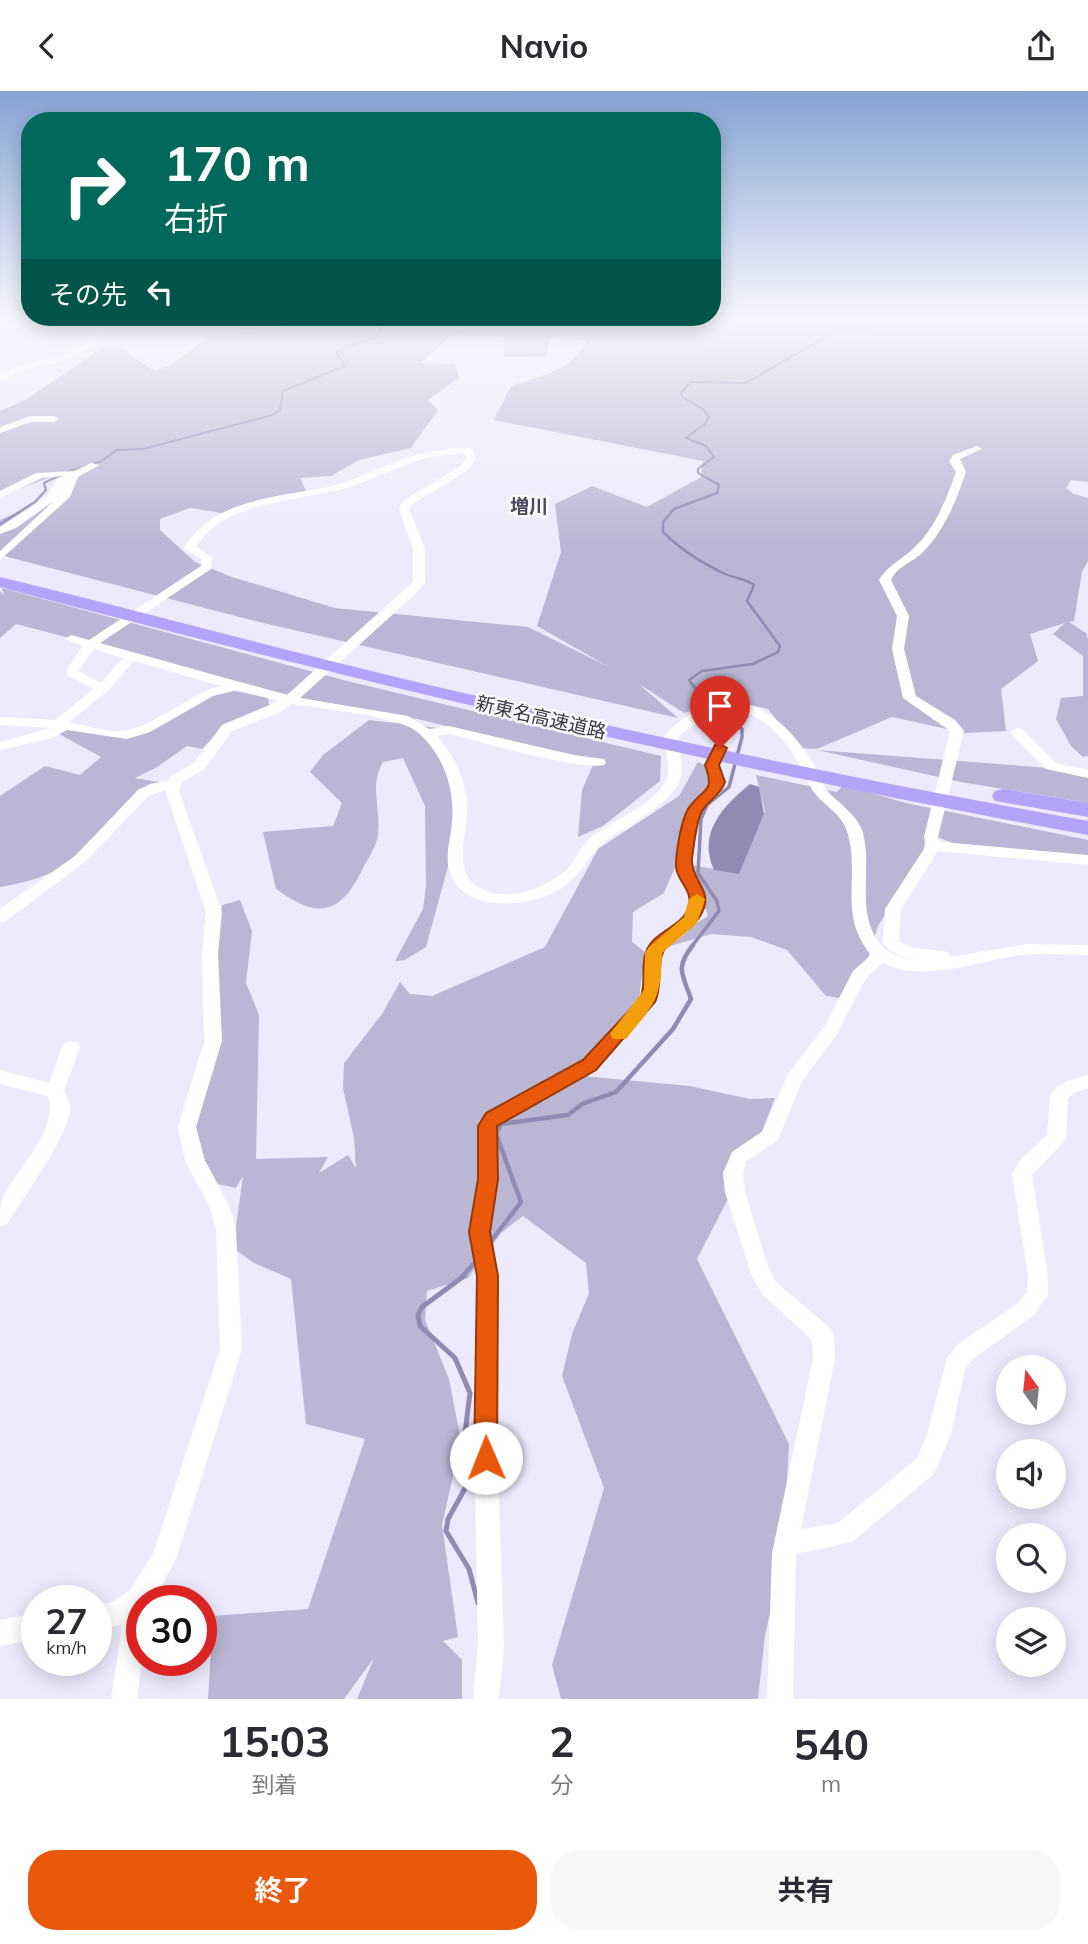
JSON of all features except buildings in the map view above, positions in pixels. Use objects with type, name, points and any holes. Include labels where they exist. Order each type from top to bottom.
[{"type":"highway","name":"新東名高速道路","points":[[6,575],[424,690],[872,780],[1088,828]]},
{"type":"highway","name":"新東名高速道路","points":[[872,780],[1088,810]]},
{"type":"street","points":[[0,430],[30,419],[54,419]]},
{"type":"street","points":[[969,958],[905,952],[891,943],[893,908],[933,841],[957,731],[950,723],[910,698],[898,649],[903,616],[885,580],[890,572],[920,549],[945,515],[961,472],[954,461],[956,457],[977,449]]},
{"type":"street","points":[[103,688],[80,680],[72,671],[95,641],[207,567],[206,557],[190,548],[193,538],[207,526],[266,499],[340,487],[413,459],[468,450],[471,459],[463,469],[408,502],[404,509],[419,549],[419,583],[386,616],[293,697],[274,710],[227,728],[199,765],[175,780],[173,785],[176,805],[214,912],[210,954],[213,1041],[187,1127],[195,1161],[220,1208],[226,1230],[231,1349],[164,1559],[148,1591],[132,1608],[112,1618]]},
{"type":"street","points":[[0,531],[12,526],[51,498],[60,482],[71,474],[96,465]]},
{"type":"street","points":[[0,495],[40,475],[57,472],[71,474]]},
{"type":"street","points":[[0,558],[66,495],[73,485],[71,474]]},
{"type":"street","points":[[71,639],[95,641],[130,658],[237,686],[408,720],[428,733],[444,755],[458,788],[460,815],[456,868],[466,886],[483,895],[519,898],[536,894],[558,883],[577,868],[593,843],[626,822],[670,786],[675,778],[671,737],[678,727],[724,705],[740,705],[758,710],[776,725],[805,762],[820,791],[845,815],[854,830],[859,854],[856,889],[866,938],[881,955],[914,965],[1020,950],[1088,950]]},
{"type":"street","points":[[0,746],[47,735],[103,688],[130,658]]},
{"type":"street","points":[[0,721],[61,725],[110,736],[132,734],[208,692],[237,686]]},
{"type":"street","points":[[486,1699],[491,1645],[484,1382],[488,1276],[479,1232],[488,1179],[488,1126],[492,1118],[589,1065],[623,1030],[653,990],[654,953],[657,947],[687,924],[697,906],[697,893],[684,869],[685,856],[694,811],[715,790],[718,782],[712,765],[728,731],[722,723],[702,714]]},
{"type":"street","points":[[428,733],[449,730],[570,759],[599,762]]},
{"type":"street","points":[[1017,732],[1051,766],[1088,774]]},
{"type":"street","points":[[0,917],[80,859],[144,793],[155,787],[173,785]]},
{"type":"street","points":[[933,841],[1088,860]]},
{"type":"street","points":[[780,1699],[778,1683],[784,1599],[782,1573],[824,1359],[823,1336],[812,1323],[781,1300],[764,1278],[735,1192],[733,1174],[739,1157],[771,1135],[794,1079],[831,1031],[859,975],[881,955]]},
{"type":"street","points":[[0,1218],[40,1156],[56,1125],[61,1107],[55,1090],[71,1047]]},
{"type":"street","points":[[0,1077],[55,1090]]},
{"type":"street","points":[[786,1544],[843,1534],[926,1466],[939,1434],[955,1365],[965,1352],[1026,1309],[1037,1295],[1038,1276],[1022,1174],[1029,1163],[1056,1138],[1059,1095],[1069,1087],[1088,1082]]},
{"type":"street","points":[[0,1633],[21,1629]]},
{"type":"street","points":[[124,1699],[127,1676]]},
{"type":"shaded area","points":[[34,394],[436,394],[428,400],[438,410],[411,448],[359,460],[331,476],[300,478],[306,491],[266,499],[227,514],[190,508],[160,519],[160,530],[195,562],[232,577],[335,608],[528,627],[609,667],[537,626],[561,552],[555,504],[592,486],[647,507],[701,477],[703,461],[494,420],[507,394],[1088,394],[1088,482],[1071,480],[1066,488],[1074,494],[1088,498],[1088,561],[1082,572],[1074,621],[1069,622],[1086,633],[1088,639],[1088,756],[1083,757],[1071,746],[1056,719],[1061,698],[1083,696],[1083,656],[1053,634],[1065,623],[1030,634],[1038,661],[1001,689],[1006,731],[965,733],[892,717],[817,749],[798,748],[768,709],[730,700],[684,713],[639,684],[678,718],[259,622],[0,555],[0,520],[32,506],[70,481],[56,475],[0,496],[0,411]]},
{"type":"shaded area","points":[[2,588],[347,681],[661,756],[660,781],[603,826],[578,837],[582,790],[594,763],[422,720],[296,697],[16,624],[0,638],[0,591],[4,595]]},
{"type":"shaded area","points":[[221,688],[268,698],[269,706],[227,723],[202,749],[187,746],[157,767],[135,778],[159,782],[136,798],[72,861],[42,876],[0,887],[0,796],[45,766],[80,775],[101,757],[59,734],[62,730],[84,730],[126,737]]},
{"type":"shaded area","points":[[369,720],[438,728],[431,736],[458,792],[459,826],[426,947],[405,960],[395,961],[423,909],[426,886],[425,806],[403,758],[383,762],[376,788],[379,824],[376,843],[354,884],[336,904],[327,908],[304,905],[276,889],[263,832],[333,826],[342,803],[310,772],[323,755]]},
{"type":"shaded area","points":[[817,750],[1088,771],[1088,803],[961,782]]},
{"type":"shaded area","points":[[698,762],[706,766],[709,787],[664,893],[633,912],[632,942],[645,952],[646,991],[581,1063],[477,1122],[514,1112],[583,1076],[690,1086],[750,1099],[775,1098],[759,1139],[697,1259],[789,1444],[783,1558],[765,1635],[758,1699],[561,1699],[552,1665],[604,1488],[562,1376],[572,1334],[589,1293],[586,1263],[523,1216],[501,1233],[468,1278],[427,1291],[425,1320],[449,1379],[461,1441],[442,1525],[458,1637],[443,1641],[462,1660],[462,1699],[357,1699],[374,1658],[344,1699],[208,1699],[209,1676],[217,1676],[217,1616],[308,1609],[365,1439],[306,1424],[291,1279],[254,1263],[233,1248],[243,1176],[236,1188],[218,1184],[197,1146],[193,1117],[222,905],[240,900],[252,931],[246,983],[259,1015],[256,1159],[328,1157],[319,1173],[348,1155],[356,1168],[354,1138],[343,1088],[344,1063],[382,1014],[400,982],[410,994],[432,996],[545,947],[598,849],[679,796]]},
{"type":"shaded area","points":[[756,775],[837,792],[843,785],[906,803],[1088,840],[1088,856],[953,843],[926,833],[923,854],[878,926],[868,958],[846,999],[826,996],[787,950],[751,937],[711,934],[667,947],[675,937],[708,916],[691,865],[739,873],[765,812]]},
{"type":"shaded area","points":[[750,784],[759,787],[764,814],[739,874],[714,870],[710,857],[711,832],[722,811]]},
{"type":"waterway","points":[[66,472],[100,462],[117,450],[143,449],[272,415],[280,410],[283,394]]},
{"type":"waterway","points":[[681,394],[703,409],[709,417],[705,424],[686,438],[706,446],[714,457],[698,469],[698,473],[712,481]]},
{"type":"waterway","points":[[48,481],[59,476]]},
{"type":"waterway","points":[[48,481],[52,479]]},
{"type":"waterway","points":[[693,686],[689,680],[702,671],[753,664],[778,652],[780,646],[747,601],[754,585],[706,564],[663,532],[663,522],[674,509],[717,493],[719,485],[709,479]]},
{"type":"waterway","points":[[0,524],[35,502],[46,490],[44,483],[48,481]]},
{"type":"waterway","points":[[692,684],[702,698],[742,729],[742,737],[729,787],[707,805],[701,819],[698,873],[717,901],[719,911],[692,946]]},
{"type":"waterway","points":[[488,1245],[521,1202],[496,1134],[501,1124],[568,1115],[582,1104],[616,1092],[673,1029],[691,999],[683,977],[682,965],[693,945]]},
{"type":"waterway","points":[[461,1278],[477,1260]]},
{"type":"waterway","points":[[464,1276],[422,1307],[418,1315],[420,1326],[455,1358],[470,1393],[465,1433],[468,1483],[448,1519],[446,1531],[469,1569],[478,1603]]},
{"type":"slow traffic","points":[[619,1034],[647,1002],[653,990],[654,953],[657,947],[687,924],[697,906],[697,899]]},
{"type":"district","name":"増川","points":[[529,506]]},
{"type":"route","points":[[486,1458],[484,1382],[488,1276],[479,1232],[488,1179],[488,1126],[492,1118],[589,1065],[647,1002],[653,990],[654,953],[657,947],[687,924],[697,906],[697,893],[684,869],[685,856],[694,811],[701,801],[715,790],[718,782],[712,765],[720,748]]}]
